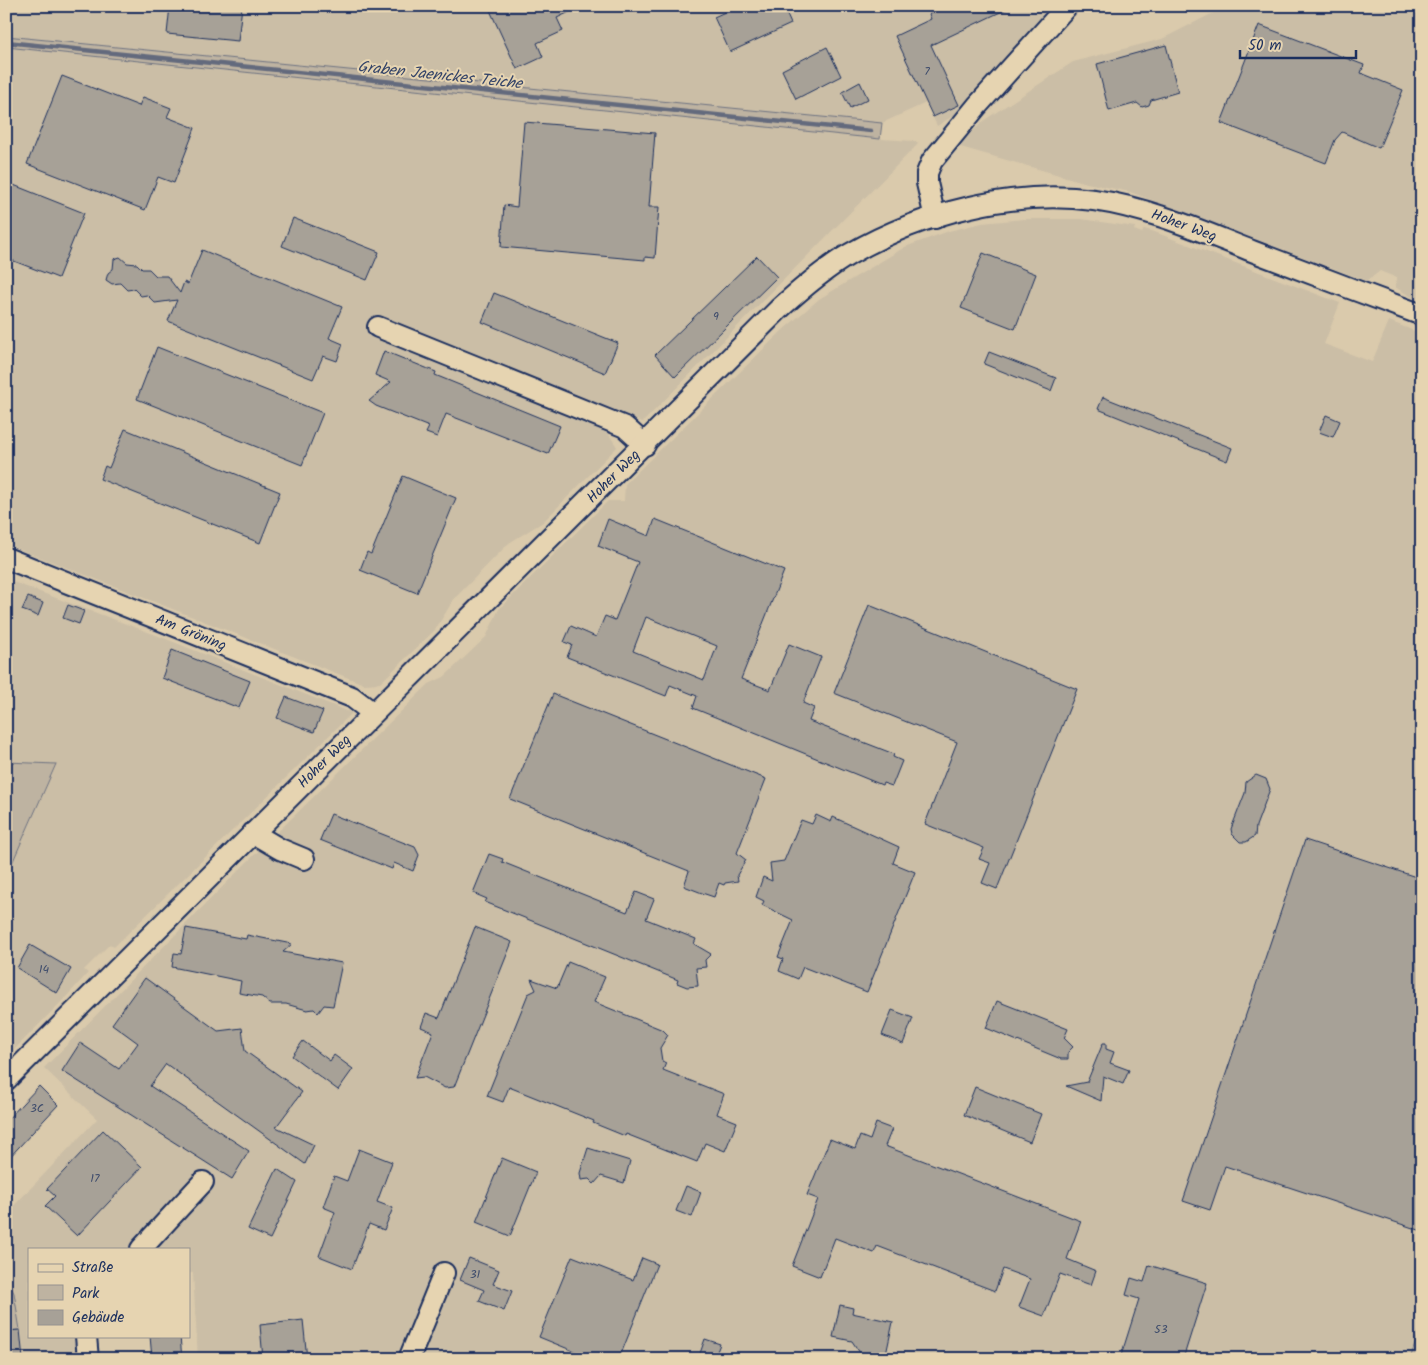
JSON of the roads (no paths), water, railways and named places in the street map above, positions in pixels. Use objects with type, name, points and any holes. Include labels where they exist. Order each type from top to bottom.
[{"type":"street","points":[[935,218],[927,183],[927,173],[932,160],[977,106],[1067,6]]},
{"type":"street","name":"Hoher Weg","points":[[6,1080],[802,288],[824,271],[863,247],[905,228],[959,211],[1018,200],[1093,200],[1127,206],[1172,219],[1422,315]]},
{"type":"street","name":"Hoher Weg","points":[[378,327],[625,427],[645,444]]},
{"type":"street","name":"Am Gröning","points":[[6,558],[352,697],[373,713]]},
{"type":"street","points":[[253,833],[280,849],[304,858]]},
{"type":"street","points":[[141,1248],[203,1182]]},
{"type":"street","points":[[409,1359],[444,1273]]},
{"type":"street","points":[[86,1338],[88,1359]]},
{"type":"waterway","name":"Graben Jaenickes Teiche","points":[[6,42],[871,131]]}]
